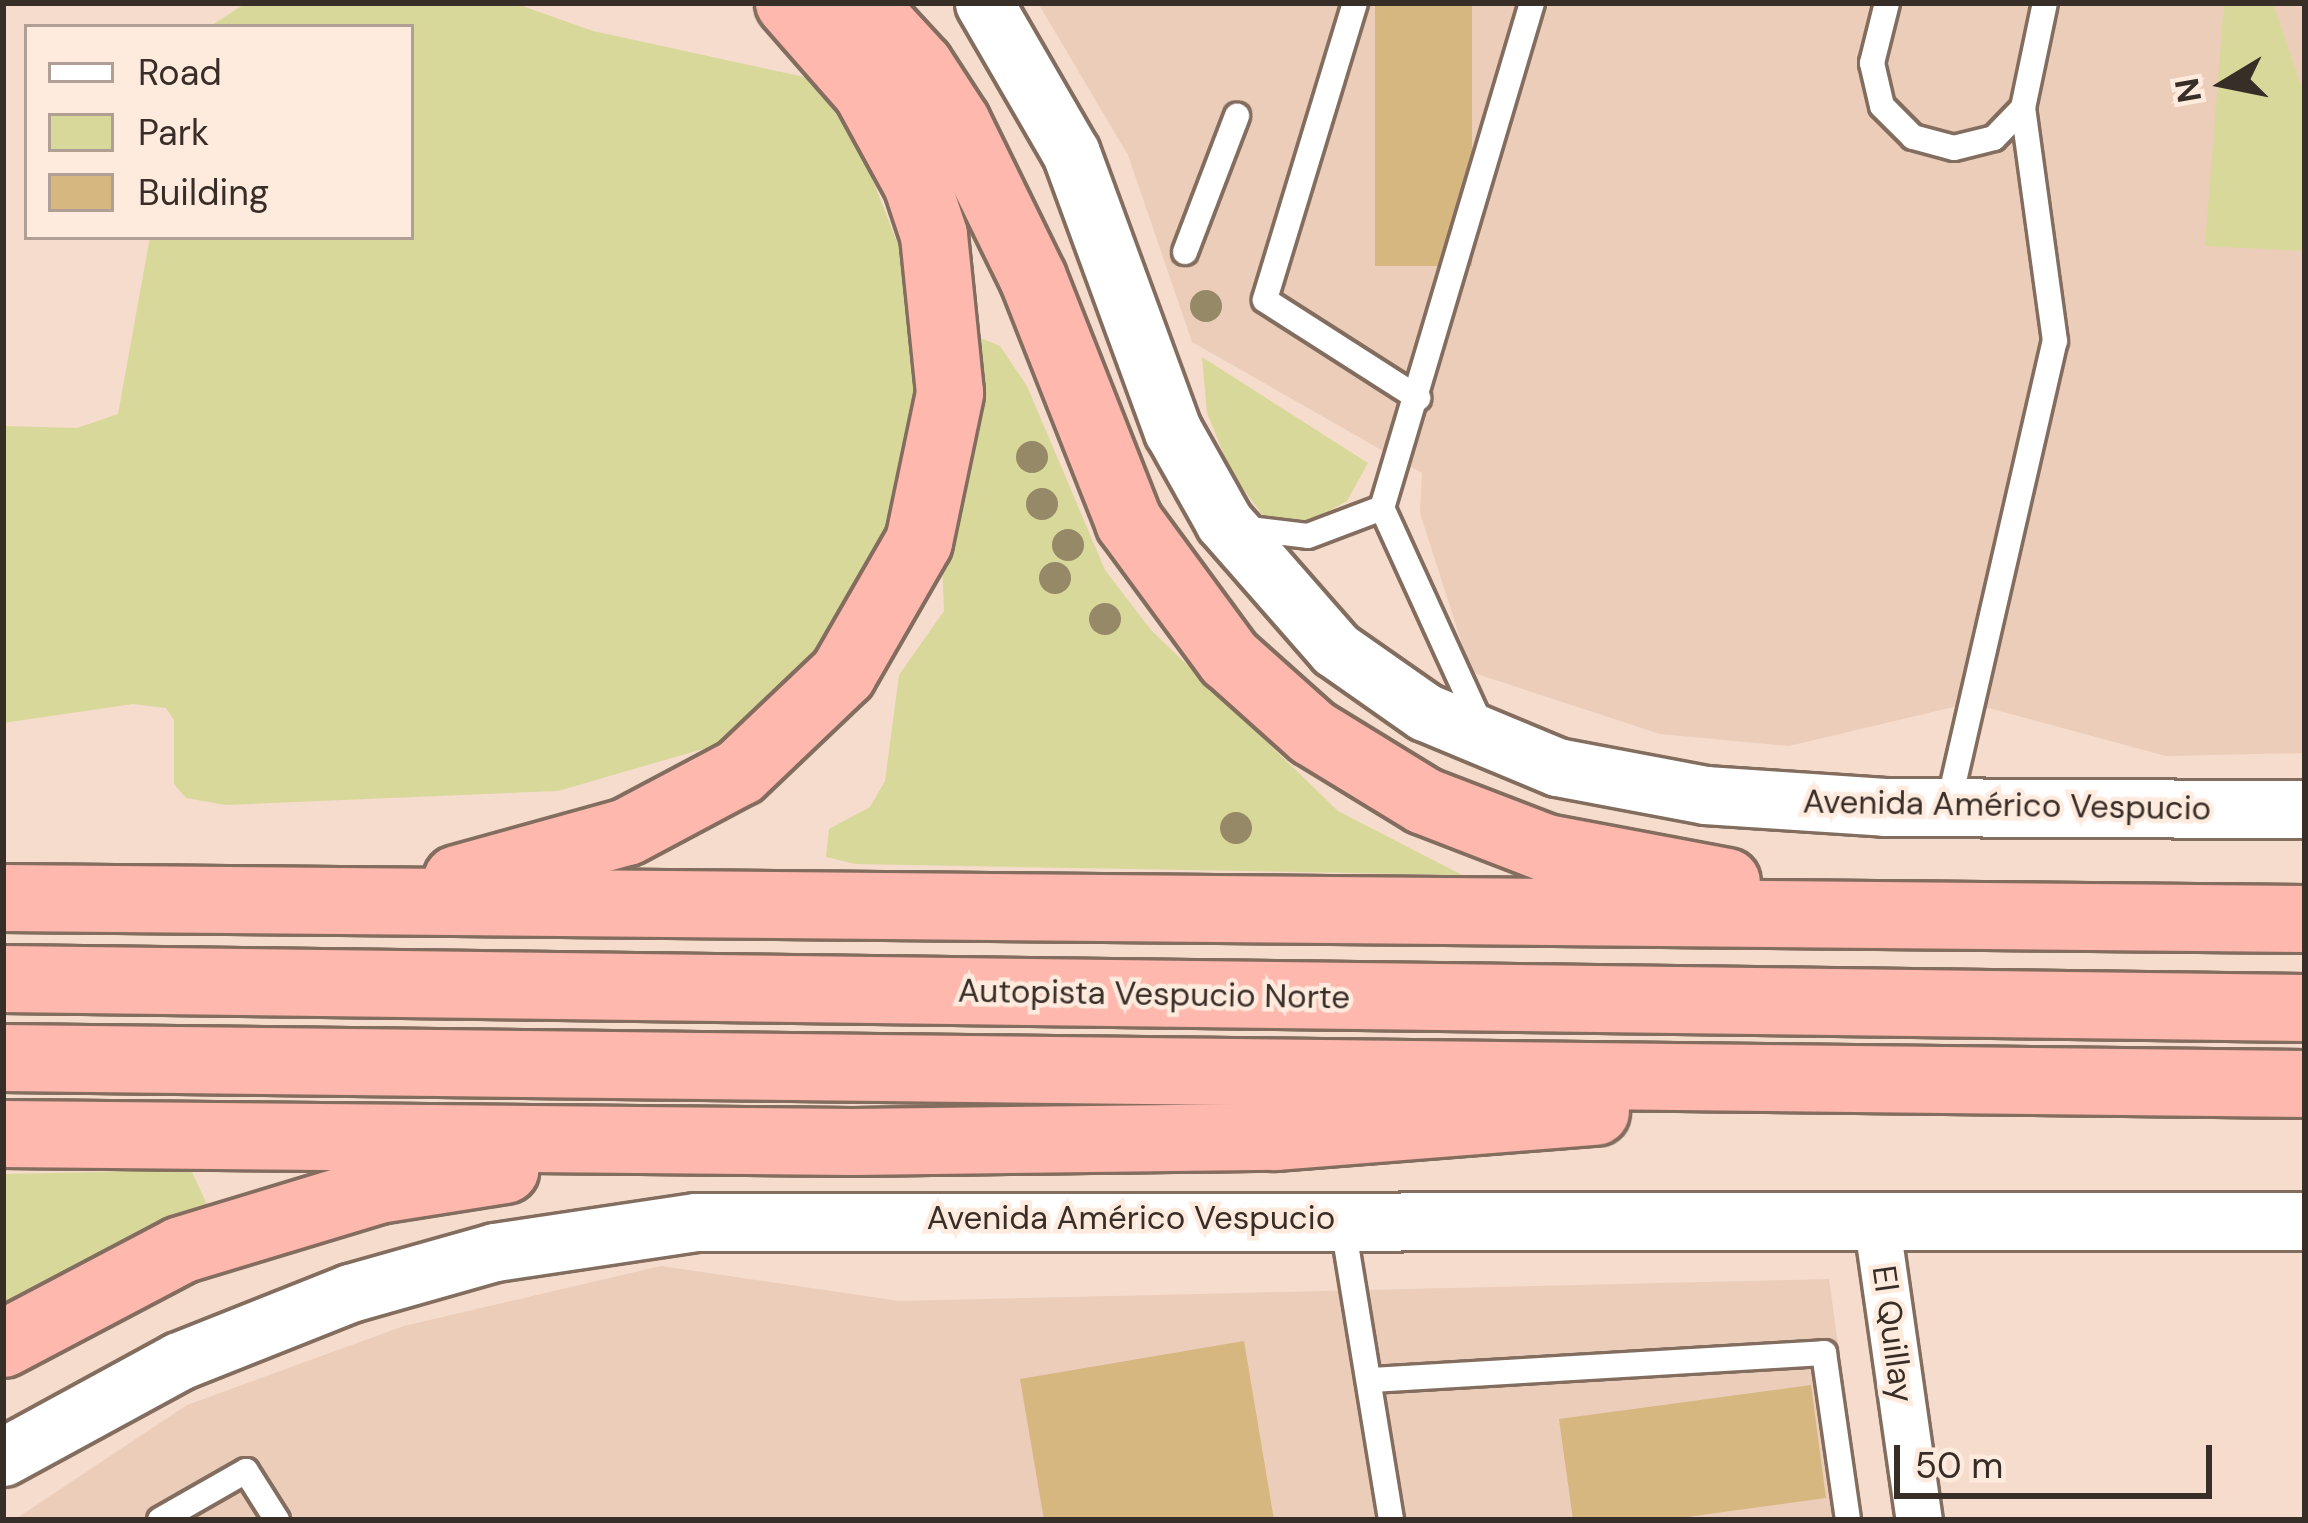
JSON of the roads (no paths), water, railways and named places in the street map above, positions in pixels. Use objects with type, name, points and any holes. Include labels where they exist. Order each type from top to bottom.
[{"type":"highway","points":[[338,901],[587,845],[702,797],[810,713],[899,587],[945,446],[945,288],[923,201],[894,136],[834,50],[788,3]]},
{"type":"highway","points":[[862,3],[920,66],[996,198],[1129,522],[1192,616],[1270,697],[1367,770],[1484,827],[1546,848],[1901,914]]},
{"type":"highway","points":[[3,898],[2305,919]]},
{"type":"highway","name":"Autopista Vespucio Norte","points":[[3,979],[2305,1008]]},
{"type":"highway","points":[[3,1058],[2305,1084]]},
{"type":"highway","points":[[3,1133],[853,1142],[1344,1134],[1940,1079]]},
{"type":"highway","points":[[3,1344],[182,1250],[380,1190],[498,1170],[853,1142]]},
{"type":"street","name":"Avenida Américo Vespucio","points":[[984,3],[1071,153],[1173,431],[1224,522],[1336,650],[1425,712],[1489,744],[1656,789],[1948,807],[2305,809]]},
{"type":"street","name":"El Quillay","points":[[1876,1220],[1919,1520]]},
{"type":"street","name":"Avenida Américo Vespucio","points":[[3,1457],[75,1413],[264,1324],[495,1252],[696,1222],[2305,1221]]},
{"type":"lane","points":[[1355,3],[1265,300],[1418,398]]},
{"type":"lane","points":[[1489,744],[1382,508],[1532,3]]},
{"type":"lane","points":[[1887,3],[1872,63],[1882,106],[1896,124],[1954,148],[1994,138],[2023,109]]},
{"type":"lane","points":[[1948,807],[2055,341],[2023,109],[2045,3]]},
{"type":"lane","points":[[1185,252],[1237,116]]},
{"type":"lane","points":[[1224,522],[1308,536],[1382,508]]},
{"type":"lane","points":[[1341,1218],[1391,1520]]},
{"type":"lane","points":[[1371,1380],[1824,1353],[1848,1520]]},
{"type":"lane","points":[[160,1520],[246,1471],[277,1520]]}]
